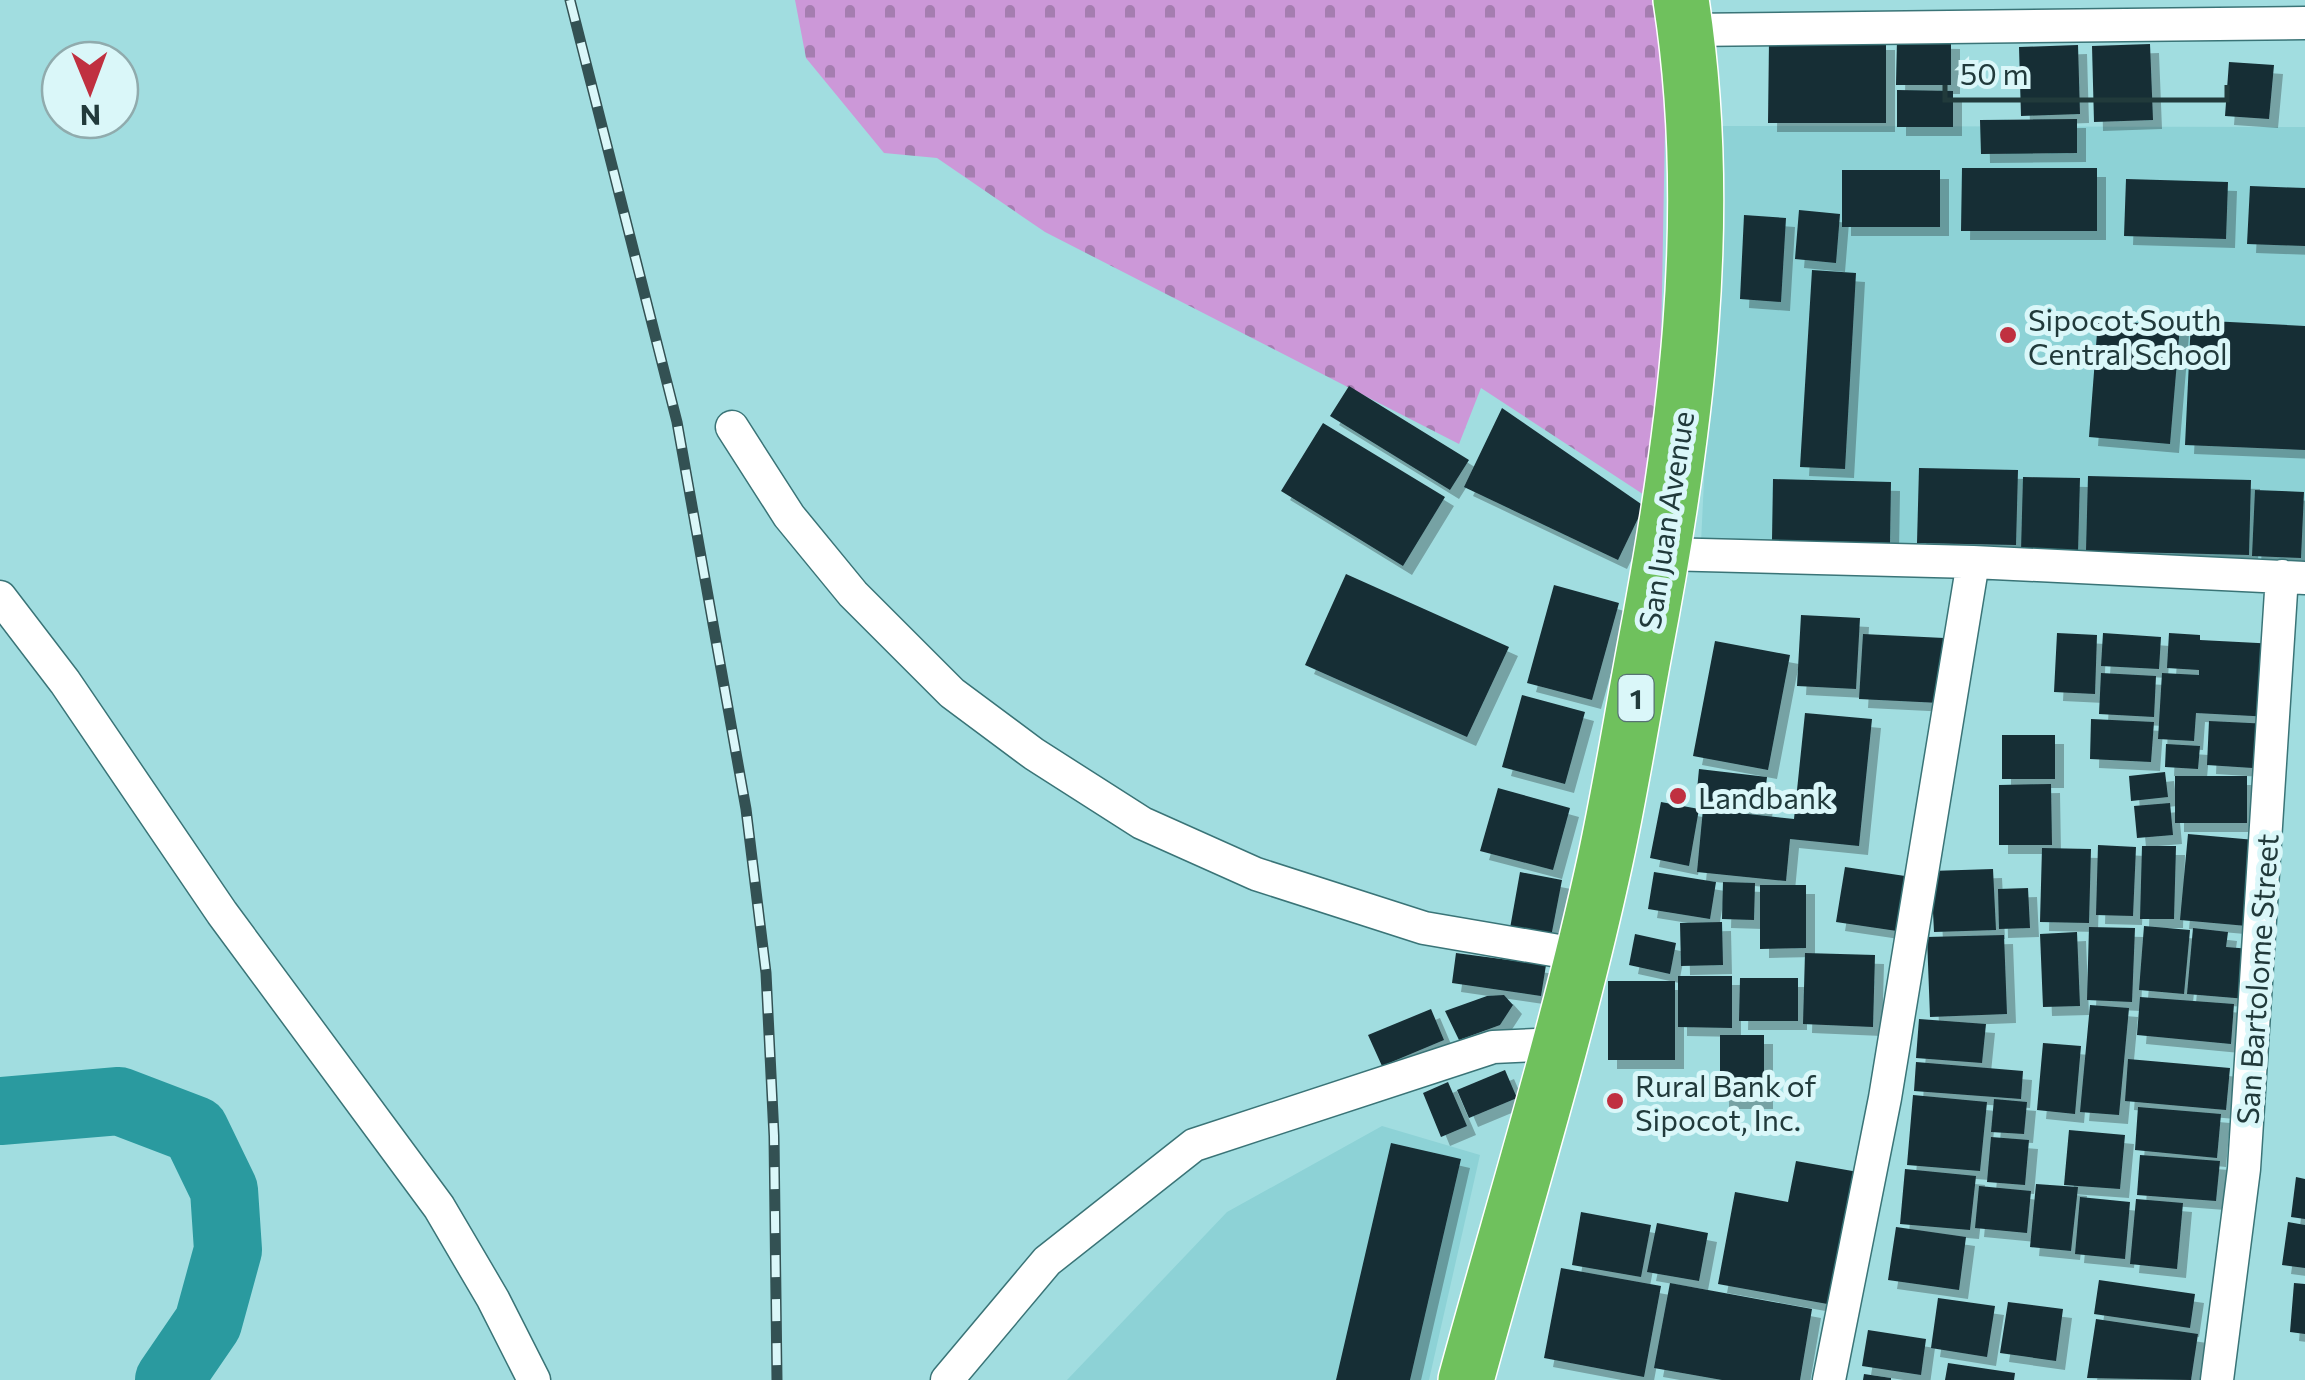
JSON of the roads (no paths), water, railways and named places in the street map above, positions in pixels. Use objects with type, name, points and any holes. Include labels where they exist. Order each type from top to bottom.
[{"type":"highway","name":"San Juan Avenue","points":[[1467,1380],[1605,861],[1663,554],[1684,412],[1694,271],[1696,169],[1683,15]]},
{"type":"street","points":[[1683,15],[2305,24]]},
{"type":"street","points":[[732,427],[789,516],[854,594],[952,692],[1034,754],[1142,823],[1256,874],[1424,928],[1582,955]]},
{"type":"street","points":[[1663,554],[1974,562],[2294,577]]},
{"type":"street","points":[[1830,1380],[1885,1098],[1974,562]]},
{"type":"street","name":"San Bartolome Street","points":[[2217,1380],[2244,1169],[2294,577]]},
{"type":"street","points":[[0,598],[65,682],[222,913],[439,1207],[493,1299],[534,1380]]},
{"type":"street","points":[[948,1380],[1047,1261],[1194,1145],[1493,1047],[1558,1044]]},
{"type":"waterway","points":[[0,1111],[119,1101],[195,1130],[224,1190],[228,1250],[208,1323],[169,1380]]},
{"type":"railway","points":[[570,0],[677,422],[746,809],[766,973],[774,1136],[777,1380]]},
{"type":"place","name":"Sipocot South Central School","points":[[2008,335]]},
{"type":"place","name":"Landbank","points":[[1678,796]]},
{"type":"place","name":"Rural Bank of Sipocot, Inc.","points":[[1615,1101]]}]
